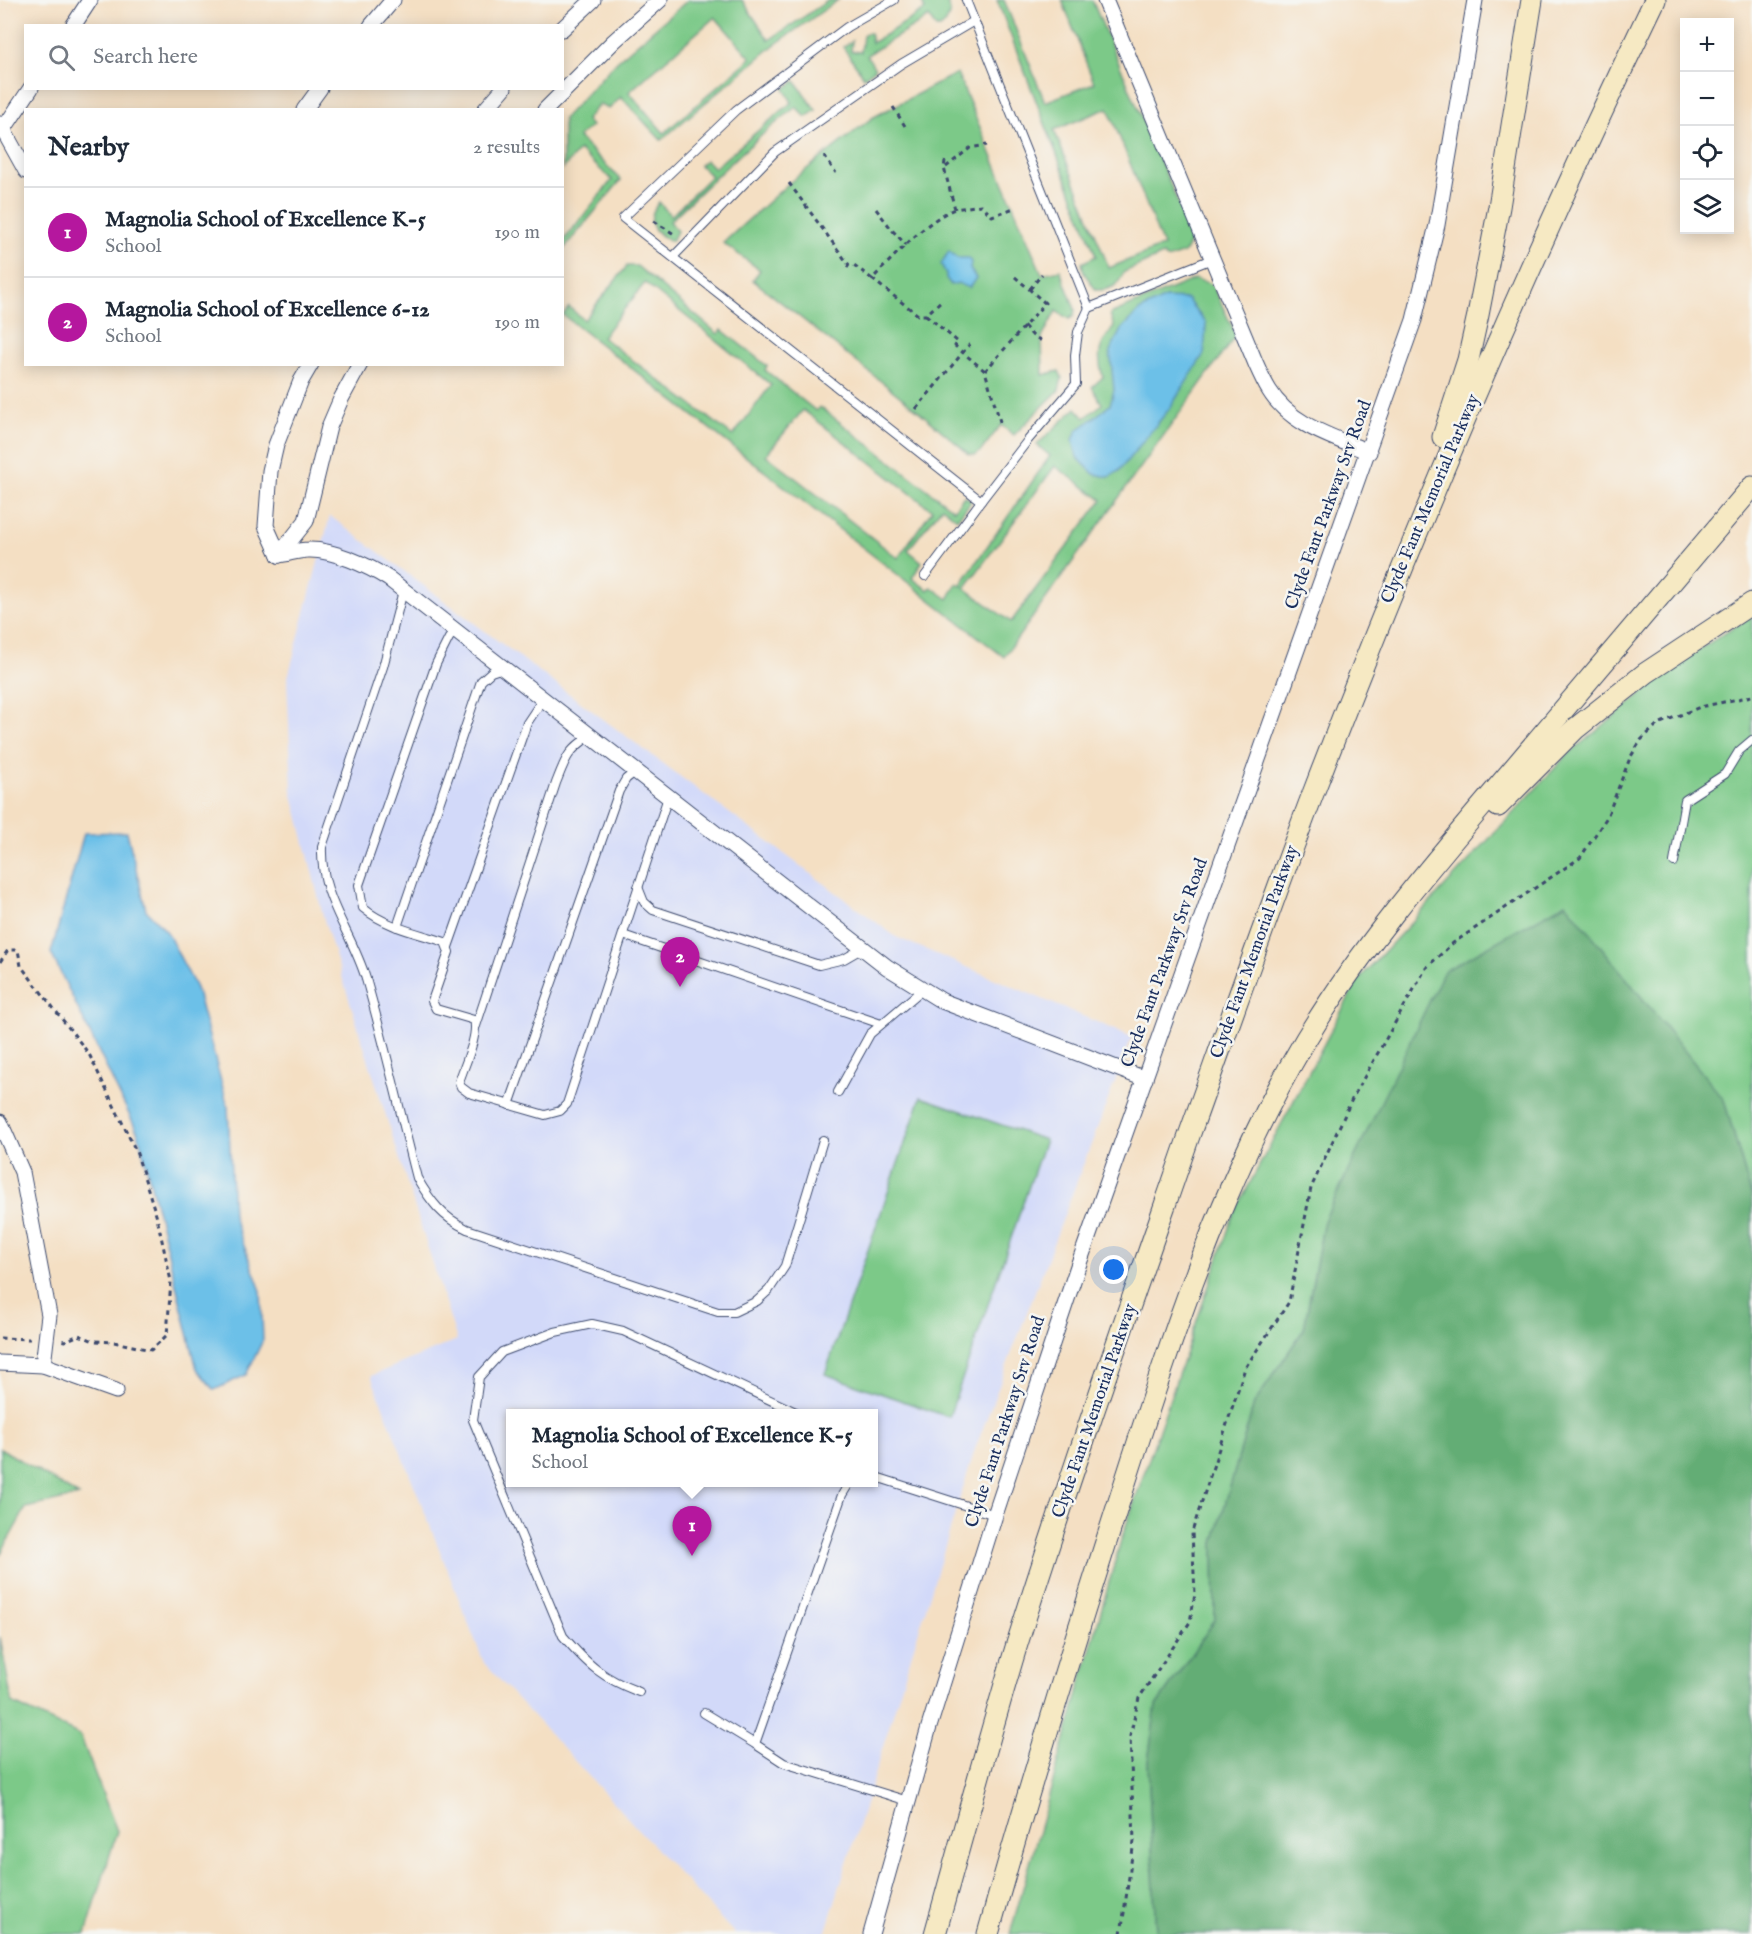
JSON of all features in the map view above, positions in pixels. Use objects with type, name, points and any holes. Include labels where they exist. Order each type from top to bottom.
[{"type":"main road","points":[[1416,534],[1428,482],[1468,360],[1478,315],[1532,0]]},
{"type":"main road","name":"Clyde Fant Memorial Parkway","points":[[935,1934],[1012,1663],[1100,1389],[1312,796],[1416,534],[1519,296],[1611,91],[1655,0]]},
{"type":"main road","points":[[988,1934],[1042,1749],[1135,1450],[1224,1199],[1262,1118],[1305,1040],[1364,951],[1395,911],[1752,487]]},
{"type":"main road","points":[[1395,911],[1575,729],[1646,673],[1752,603]]},
{"type":"street","points":[[73,24],[90,0]]},
{"type":"street","points":[[373,24],[393,0]]},
{"type":"street","points":[[564,27],[593,0]]},
{"type":"street","points":[[547,108],[614,40],[660,0]]},
{"type":"street","points":[[1105,0],[1256,364],[1270,391],[1287,412],[1308,426],[1369,452]]},
{"type":"street","name":"Clyde Fant Parkway Srv Road","points":[[871,1934],[928,1727],[994,1515],[1144,1079],[1411,330],[1426,276],[1439,213],[1475,0]]},
{"type":"street","points":[[24,167],[2,127],[30,90]]},
{"type":"street","points":[[305,108],[319,90]]},
{"type":"street","points":[[487,108],[502,90]]},
{"type":"street","points":[[279,555],[266,526],[270,471],[276,445],[309,366]]},
{"type":"street","points":[[279,555],[306,521],[329,427],[359,366]]},
{"type":"street","points":[[279,555],[309,550],[343,557],[368,566],[404,591],[887,967],[942,1001],[1144,1079]]},
{"type":"street","points":[[0,1122],[22,1172],[49,1315],[43,1365]]},
{"type":"street","points":[[0,1363],[43,1365],[116,1391]]},
{"type":"lane","points":[[894,0],[847,27],[736,110],[623,219],[981,501]]},
{"type":"lane","points":[[966,0],[1089,308]]},
{"type":"lane","points":[[672,257],[775,152],[902,64],[974,21]]},
{"type":"lane","points":[[926,576],[1028,440],[1076,384],[1075,355],[1078,332],[1089,308],[1212,259]]},
{"type":"lane","points":[[404,591],[383,667],[322,846],[321,860],[323,878],[333,908],[365,977],[417,1178],[430,1200],[451,1221],[467,1229],[718,1312],[734,1312],[757,1301],[769,1290],[785,1266],[823,1140]]},
{"type":"lane","points":[[455,631],[436,664],[359,885],[363,908],[372,915],[397,927],[445,942],[449,952],[432,1001],[436,1009],[474,1020],[476,1027]]},
{"type":"lane","points":[[397,927],[481,681],[491,672],[502,668]]},
{"type":"lane","points":[[448,947],[527,723],[543,699]]},
{"type":"lane","points":[[590,736],[574,747],[567,756],[556,783],[459,1082],[461,1087],[469,1093],[545,1115],[560,1111],[567,1104],[668,796]]},
{"type":"lane","points":[[1674,862],[1685,800],[1725,774],[1739,751],[1752,740]]},
{"type":"lane","points":[[509,1105],[620,791],[626,779],[636,771]]},
{"type":"lane","points":[[638,887],[645,902],[653,910],[819,965],[844,959],[863,948]]},
{"type":"lane","points":[[623,934],[881,1024]]},
{"type":"lane","points":[[838,1092],[870,1034],[923,989]]},
{"type":"lane","points":[[639,1692],[614,1683],[586,1664],[563,1636],[473,1420],[479,1377],[502,1352],[555,1332],[592,1324],[623,1331],[791,1409]]},
{"type":"lane","points":[[878,1478],[994,1515]]},
{"type":"lane","points":[[755,1744],[842,1495],[847,1487]]},
{"type":"lane","points":[[704,1713],[784,1763],[908,1801]]},
{"type":"path","points":[[893,107],[905,126]]},
{"type":"path","points":[[944,168],[970,148],[987,145]]},
{"type":"path","points":[[824,156],[837,173]]},
{"type":"path","points":[[945,161],[944,168],[955,208]]},
{"type":"path","points":[[789,183],[848,267],[854,265],[918,315],[926,315],[958,342],[955,346],[985,371],[1001,425]]},
{"type":"path","points":[[871,278],[944,213],[955,208],[981,205],[992,216],[1014,208]]},
{"type":"path","points":[[876,209],[906,245]]},
{"type":"path","points":[[654,221],[674,234]]},
{"type":"path","points":[[1030,290],[1042,274]]},
{"type":"path","points":[[985,371],[1045,303],[1014,276]]},
{"type":"path","points":[[926,315],[943,299]]},
{"type":"path","points":[[1024,326],[1033,336],[1042,341]]},
{"type":"path","points":[[916,409],[970,344]]},
{"type":"path","points":[[1121,1934],[1134,1841],[1130,1736],[1139,1698],[1190,1622],[1195,1594],[1192,1532],[1245,1368],[1289,1302],[1311,1188],[1353,1097],[1426,968],[1453,943],[1580,858],[1607,816],[1630,758],[1641,740],[1658,724],[1700,707],[1752,696]]},
{"type":"path","points":[[0,962],[8,950],[18,950],[21,966],[89,1054],[136,1151],[157,1218],[171,1281],[167,1335],[151,1350],[114,1342],[94,1341],[79,1335],[66,1341],[0,1338]]},
{"type":"shaded area","points":[[330,516],[896,937],[1132,1037],[975,1449],[825,1934],[735,1934],[484,1663],[371,1376],[457,1340],[324,920],[292,791],[287,681]]},
{"type":"green space","points":[[688,0],[742,0],[769,40],[829,0],[838,0],[773,46],[661,140],[621,97],[609,109],[599,104],[586,120],[591,126],[578,137],[621,180],[564,249],[564,240],[612,180],[579,150],[564,168],[564,118],[617,61]],"holes":[[[715,17],[751,58],[664,133],[629,92]]]},
{"type":"green space","points":[[921,0],[947,2],[950,12],[946,23],[936,28],[929,17],[867,55],[875,69],[864,77],[843,47],[852,41],[851,51],[861,52],[863,35],[870,33],[872,43],[925,10]]},
{"type":"green space","points":[[997,0],[1004,0],[1045,102],[1094,83],[1062,0],[1092,0],[1187,224],[1191,241],[1184,253],[1167,259],[1163,255],[1124,272],[1117,284],[1110,288],[1096,290],[1084,273],[1082,263],[1096,256]],"holes":[[[1108,108],[1163,246],[1109,268],[1054,130]]]},
{"type":"green space","points":[[957,73],[1042,274],[1060,270],[1075,309],[1074,316],[1069,319],[1056,311],[1042,338],[1043,375],[1059,371],[1062,378],[1059,390],[1014,435],[1001,425],[976,455],[969,454],[753,280],[760,270],[723,243],[789,183],[872,118]]},
{"type":"green space","points":[[795,81],[816,110],[806,117],[796,107],[779,120],[670,221],[677,231],[672,241],[659,234],[651,220],[659,202],[671,216],[711,176],[700,165],[706,160],[714,168],[792,102],[784,89]]},
{"type":"green space","points":[[627,266],[637,266],[718,334],[722,330],[767,366],[765,370],[816,411],[820,407],[954,510],[964,496],[970,499],[970,503],[957,519],[942,507],[908,550],[922,562],[912,578],[928,590],[931,587],[948,599],[957,583],[962,586],[961,584],[1050,456],[1037,445],[1076,408],[1085,418],[1102,404],[1092,387],[1103,377],[1099,356],[1102,344],[1114,327],[1110,314],[1195,279],[1212,284],[1236,335],[1004,657],[564,316],[569,307],[584,320]],"holes":[[[645,283],[771,385],[733,436],[602,337]],[[803,410],[932,510],[898,558],[766,455]],[[1055,466],[1102,500],[1011,622],[965,588]]]},
{"type":"green space","points":[[1752,616],[1752,1198],[1724,1100],[1324,1221],[1304,1329],[1254,1404],[1214,1543],[1215,1620],[1156,1706],[1148,1762],[1156,1934],[1010,1934],[1121,1540],[1234,1213],[1358,980],[1566,756],[1682,660]]},
{"type":"green space","points":[[1566,903],[1724,1100],[1752,1198],[1752,1934],[1156,1934],[1148,1762],[1156,1706],[1215,1620],[1214,1543],[1254,1404],[1304,1329],[1324,1221],[1444,971]]},
{"type":"green space","points":[[921,1097],[1045,1140],[949,1417],[825,1374]]},
{"type":"green space","points":[[0,1448],[79,1496],[26,1508],[0,1555]]},
{"type":"green space","points":[[0,1637],[12,1703],[80,1735],[117,1831],[86,1934],[0,1934]]},
{"type":"water","points":[[949,251],[957,258],[968,258],[971,262],[970,269],[976,278],[969,288],[958,283],[951,285],[946,278],[941,264]]},
{"type":"water","points":[[1165,298],[1187,299],[1206,323],[1204,354],[1170,408],[1119,471],[1109,477],[1094,474],[1077,457],[1073,440],[1077,430],[1110,405],[1114,390],[1110,351],[1121,330],[1139,311]]},
{"type":"water","points":[[127,832],[146,910],[167,932],[196,988],[228,1107],[233,1216],[261,1291],[263,1340],[246,1375],[214,1390],[197,1369],[138,1133],[51,953],[84,833]]},
{"type":"place","name":"Magnolia School of Excellence 6-12","points":[[680,987]]},
{"type":"place","name":"Magnolia School of Excellence K-5","points":[[692,1556]]}]
